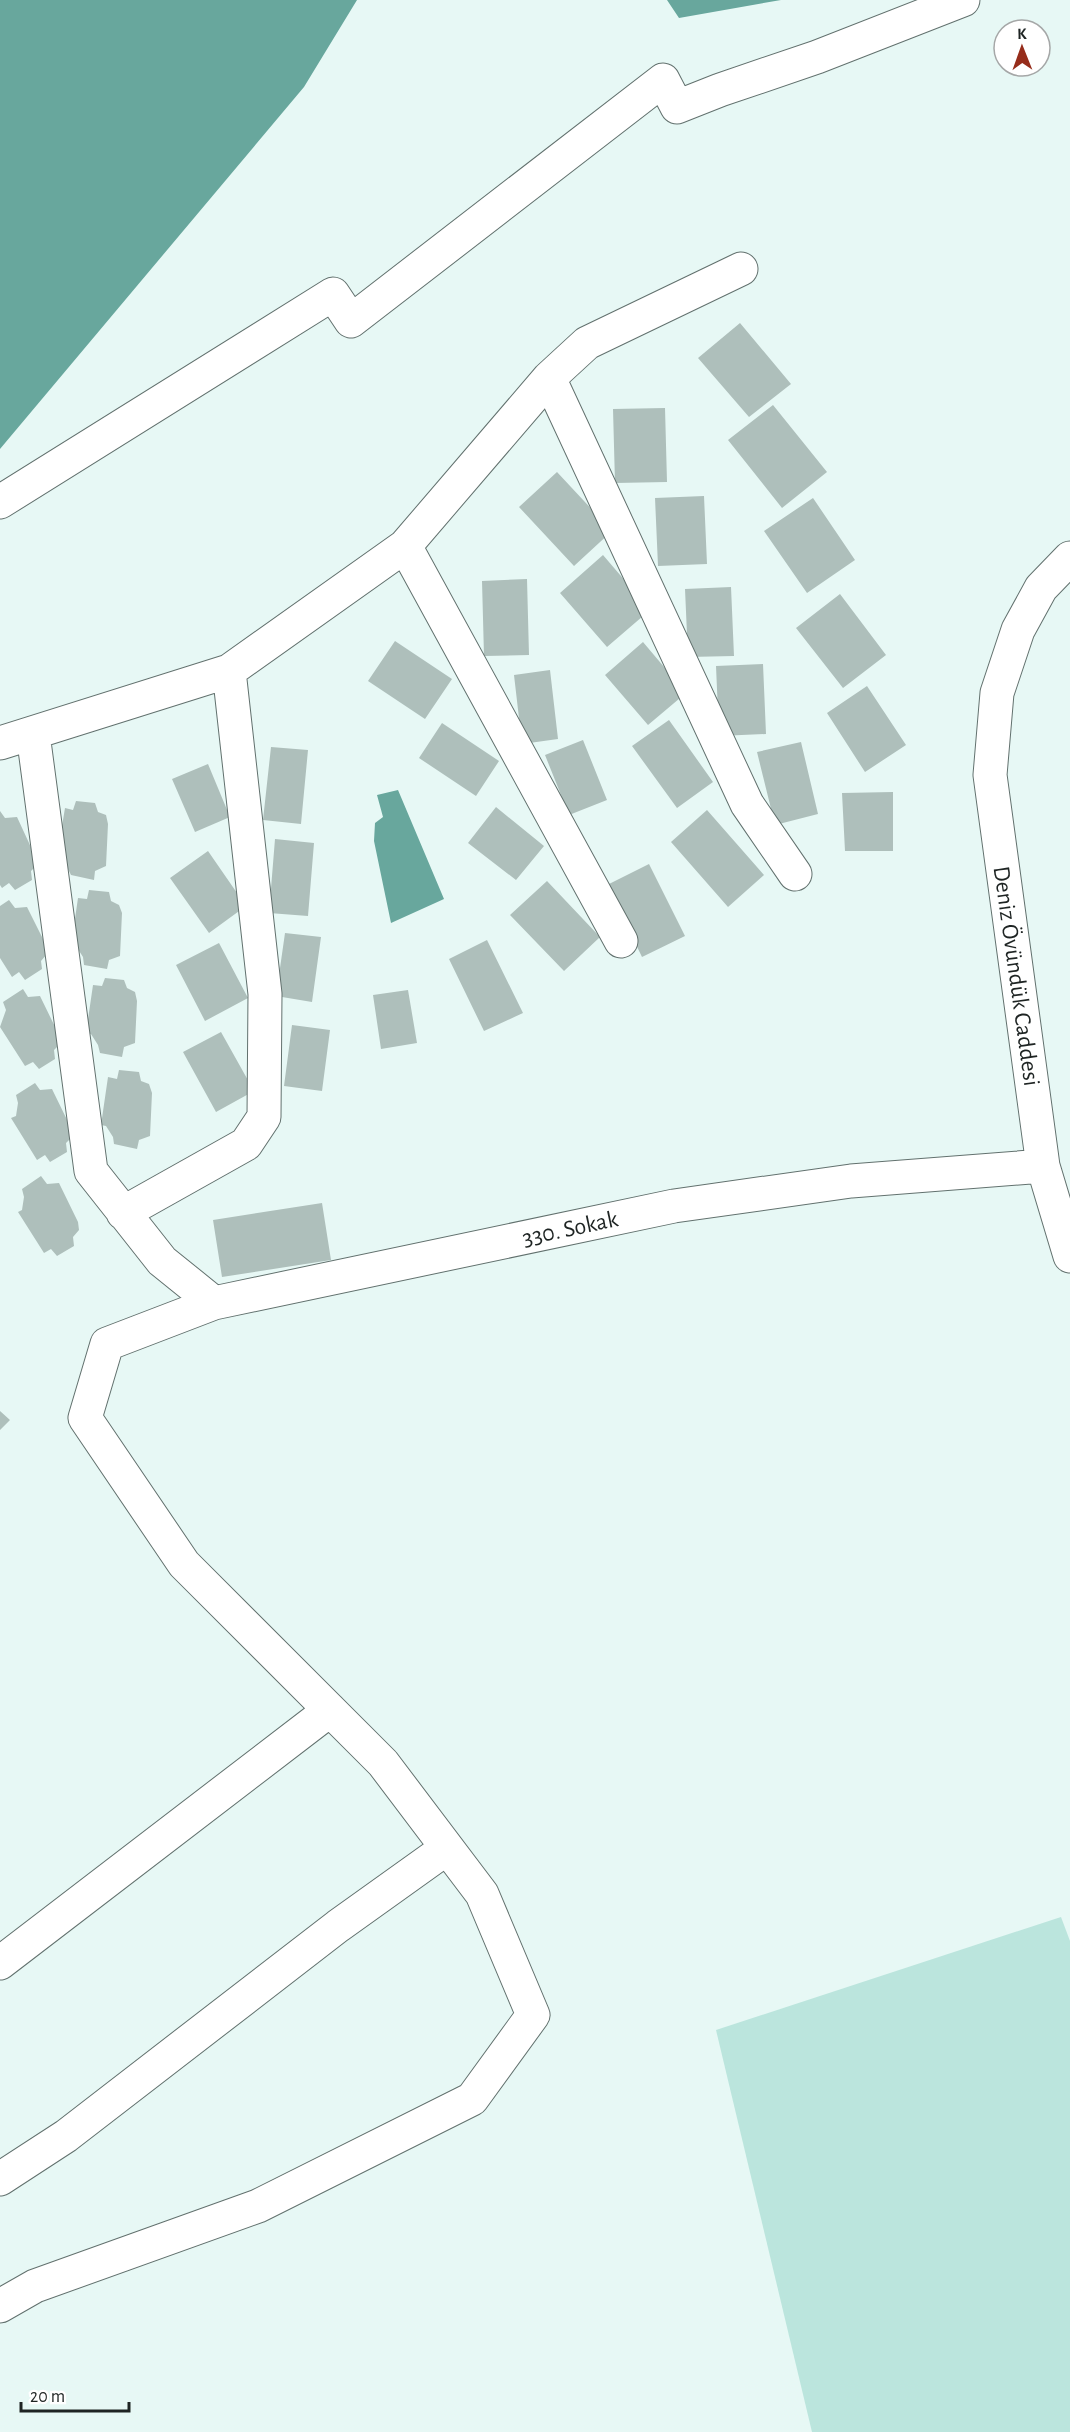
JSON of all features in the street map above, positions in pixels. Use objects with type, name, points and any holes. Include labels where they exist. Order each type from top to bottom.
[{"type":"street","points":[[0,502],[333,294],[351,321],[663,80],[677,107],[817,57],[963,0]]},
{"type":"street","points":[[0,743],[229,671],[405,546],[549,378],[587,344],[741,269]]},
{"type":"street","points":[[549,378],[747,804],[795,874]]},
{"type":"street","points":[[405,546],[621,941]]},
{"type":"street","name":"Deniz Övündük Caddesi","points":[[1070,558],[1041,588],[1024,619],[997,693],[990,775],[1043,1166],[1070,1256]]},
{"type":"street","points":[[123,1213],[246,1144],[264,1117],[265,994],[229,671]]},
{"type":"street","points":[[33,734],[91,1171],[162,1262],[214,1303]]},
{"type":"street","name":"330. Sokak","points":[[330,1710],[184,1564],[85,1418],[107,1344],[214,1303],[675,1206],[851,1181],[1043,1166]]},
{"type":"street","points":[[0,1963],[330,1710],[383,1763],[482,1894],[533,2015],[472,2099],[258,2206],[35,2286],[0,2306]]},
{"type":"street","points":[[0,2179],[66,2136],[338,1926],[447,1848]]},
{"type":"shaded area","points":[[0,0],[357,0],[304,87],[0,449]]},
{"type":"shaded area","points":[[667,0],[781,0],[679,18]]},
{"type":"shaded area","points":[[398,790],[444,899],[391,923],[374,841],[375,823],[383,817],[377,795]]},
{"type":"shaded area","points":[[1061,1917],[1070,1941],[1070,2432],[812,2432],[716,2030]]},
{"type":"building","points":[[740,323],[791,384],[749,417],[698,358]]},
{"type":"building","points":[[773,405],[827,472],[782,508],[728,440]]},
{"type":"building","points":[[665,408],[667,482],[615,483],[613,409]]},
{"type":"building","points":[[557,472],[612,531],[574,566],[519,507]]},
{"type":"building","points":[[704,496],[707,564],[658,566],[655,498]]},
{"type":"building","points":[[813,498],[855,560],[807,593],[764,531]]},
{"type":"building","points":[[603,555],[650,610],[607,647],[560,593]]},
{"type":"building","points":[[527,579],[529,655],[484,656],[482,581]]},
{"type":"building","points":[[731,587],[734,656],[688,657],[685,589]]},
{"type":"building","points":[[840,594],[886,655],[843,688],[796,628]]},
{"type":"building","points":[[395,641],[452,679],[425,719],[368,681]]},
{"type":"building","points":[[643,642],[686,693],[648,725],[605,675]]},
{"type":"building","points":[[763,664],[766,734],[719,736],[716,666]]},
{"type":"building","points":[[550,670],[558,739],[522,744],[514,675]]},
{"type":"building","points":[[867,686],[906,745],[865,772],[827,713]]},
{"type":"building","points":[[669,720],[713,782],[677,808],[632,746]]},
{"type":"building","points":[[442,723],[499,761],[476,796],[419,758]]},
{"type":"building","points":[[583,740],[607,800],[569,815],[545,755]]},
{"type":"building","points":[[801,742],[818,814],[775,825],[757,752]]},
{"type":"building","points":[[271,747],[308,750],[301,824],[263,820]]},
{"type":"building","points":[[208,764],[230,817],[195,832],[172,779]]},
{"type":"building","points":[[893,792],[893,851],[845,851],[842,793]]},
{"type":"building","points":[[76,801],[95,803],[98,812],[106,815],[108,824],[106,866],[95,871],[94,880],[71,875],[62,857],[57,856],[65,808],[73,810]]},
{"type":"building","points":[[496,807],[544,846],[516,880],[468,843]]},
{"type":"building","points":[[707,810],[764,875],[728,907],[671,842]]},
{"type":"building","points":[[0,811],[5,818],[17,817],[37,865],[31,871],[32,880],[15,890],[9,883],[2,888],[0,885]]},
{"type":"building","points":[[275,839],[314,843],[308,916],[269,913]]},
{"type":"building","points":[[208,851],[246,906],[209,933],[170,878]]},
{"type":"building","points":[[649,864],[685,936],[642,957],[607,885]]},
{"type":"building","points":[[547,881],[600,937],[564,971],[510,915]]},
{"type":"building","points":[[89,890],[109,892],[111,901],[119,905],[122,913],[120,956],[109,960],[107,969],[84,965],[83,957],[76,946],[71,946],[78,898],[87,899]]},
{"type":"building","points":[[9,900],[15,908],[27,907],[46,945],[47,954],[41,961],[42,969],[25,980],[19,972],[12,977],[0,958],[0,906]]},
{"type":"building","points":[[285,933],[321,937],[312,1002],[276,996]]},
{"type":"building","points":[[487,940],[523,1013],[484,1031],[449,959]]},
{"type":"building","points":[[219,943],[248,998],[205,1021],[176,965]]},
{"type":"building","points":[[105,978],[124,980],[127,988],[135,992],[137,1001],[135,1043],[124,1047],[122,1057],[100,1053],[91,1034],[86,1033],[93,985],[102,986]]},
{"type":"building","points":[[23,989],[28,997],[40,996],[59,1035],[60,1044],[54,1050],[55,1059],[39,1069],[33,1062],[25,1066],[0,1027],[6,1010],[3,1002]]},
{"type":"building","points":[[408,990],[417,1043],[381,1049],[373,995]]},
{"type":"building","points":[[292,1025],[330,1030],[322,1091],[284,1086]]},
{"type":"building","points":[[221,1032],[254,1091],[216,1112],[183,1052]]},
{"type":"building","points":[[119,1070],[139,1072],[141,1081],[149,1084],[152,1093],[150,1136],[139,1140],[137,1149],[114,1144],[113,1137],[106,1126],[101,1125],[108,1077],[117,1079]]},
{"type":"building","points":[[35,1083],[40,1090],[52,1089],[71,1128],[72,1137],[66,1143],[67,1152],[50,1162],[45,1155],[37,1160],[11,1118],[16,1116],[18,1103],[16,1095]]},
{"type":"building","points":[[41,1176],[47,1184],[59,1183],[78,1222],[79,1230],[73,1237],[74,1246],[57,1256],[51,1249],[44,1253],[18,1212],[22,1210],[24,1197],[22,1189]]},
{"type":"building","points":[[322,1203],[331,1260],[222,1277],[213,1220]]},
{"type":"building","points":[[0,1411],[10,1420],[0,1430]]}]
